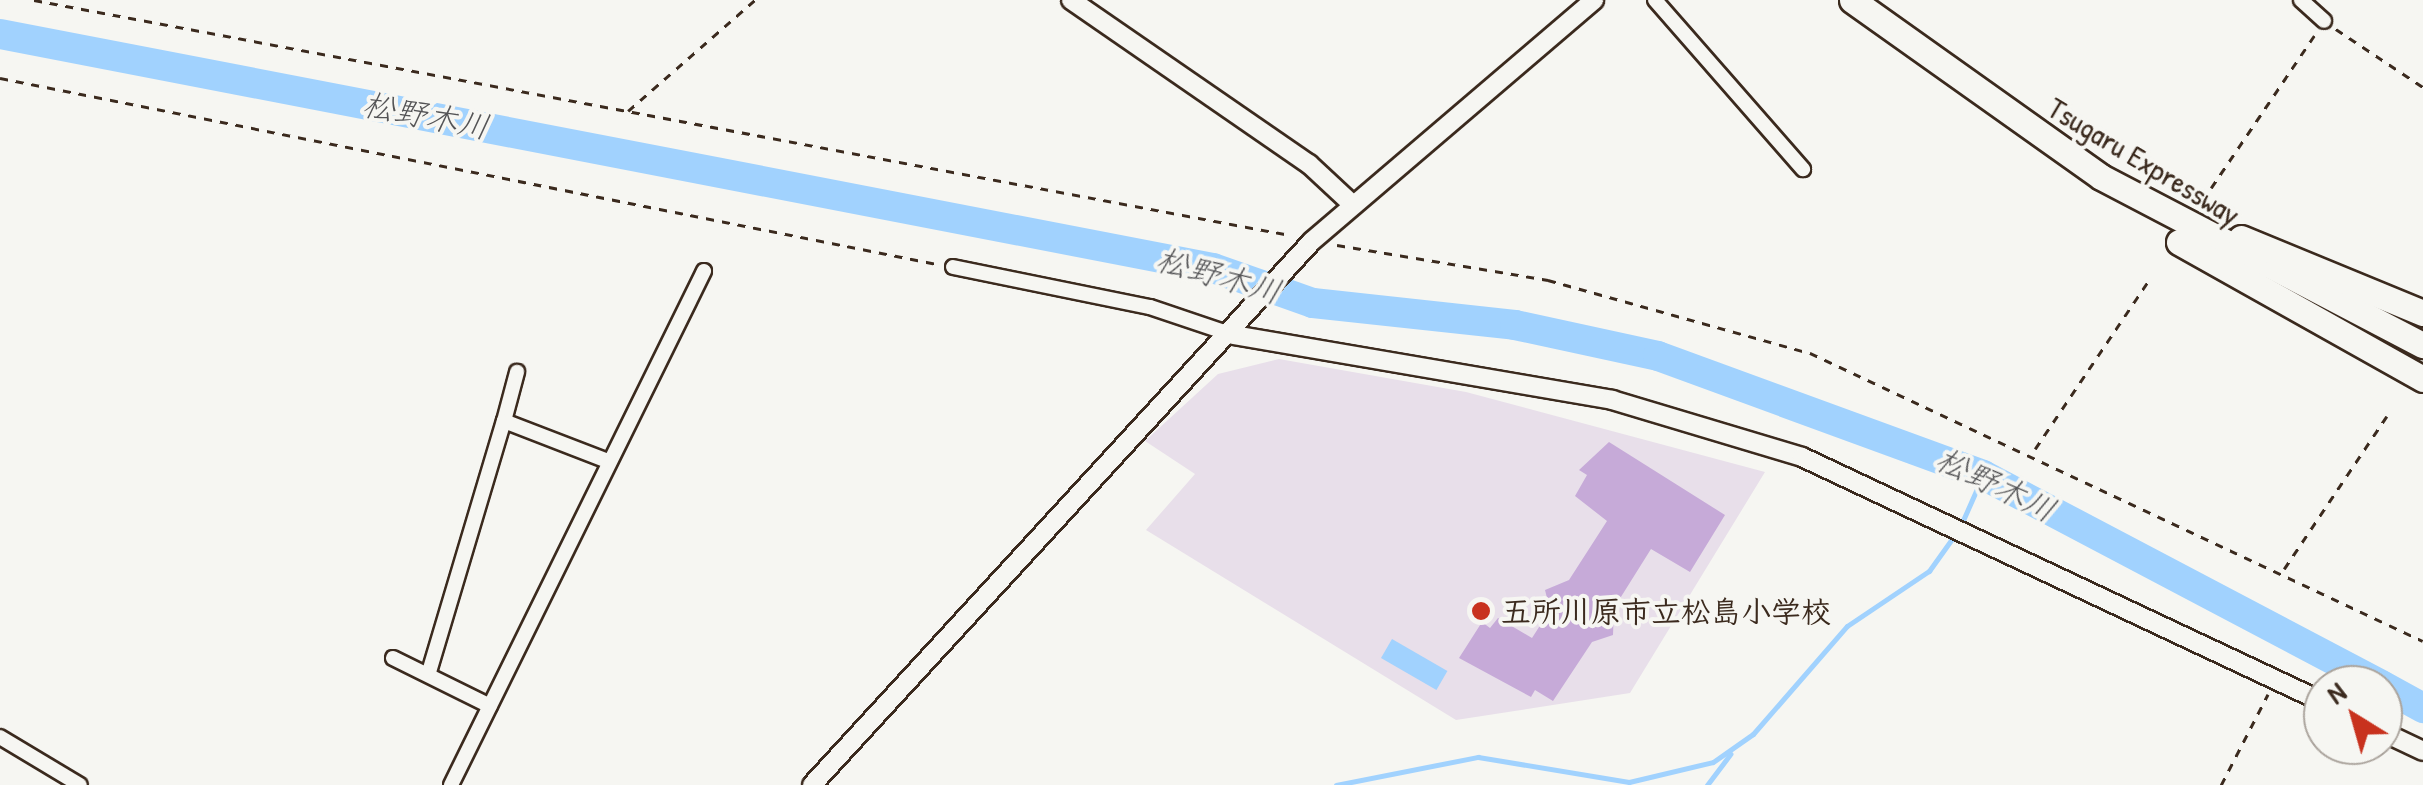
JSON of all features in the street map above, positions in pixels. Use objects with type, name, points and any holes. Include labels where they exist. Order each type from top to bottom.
[{"type":"highway","name":"Tsugaru Expressway","points":[[1852,0],[1953,78],[2162,213],[2423,345]]},
{"type":"highway","points":[[1953,78],[2262,249],[2423,312]]},
{"type":"highway","points":[[1953,78],[2092,190],[2423,379]]},
{"type":"street","points":[[1070,0],[1309,164],[1352,204]]},
{"type":"street","points":[[812,785],[1143,416],[1233,334],[1307,247],[1352,204],[1594,0]]},
{"type":"street","points":[[1655,0],[1803,169]]},
{"type":"street","points":[[2301,0],[2324,21]]},
{"type":"street","points":[[953,267],[1204,320],[1233,334],[1612,400],[1802,458],[2303,693]]},
{"type":"street","points":[[450,785],[605,460],[704,272]]},
{"type":"street","points":[[428,672],[516,372]]},
{"type":"street","points":[[504,421],[605,460]]},
{"type":"street","points":[[394,658],[490,706]]},
{"type":"street","points":[[0,737],[80,785]]},
{"type":"path","points":[[34,0],[626,114],[1232,217],[1307,247],[1438,257],[1666,308],[1810,353],[2034,451],[2423,641]]},
{"type":"path","points":[[626,114],[755,0]]},
{"type":"path","points":[[2211,188],[2324,21],[2423,87]]},
{"type":"path","points":[[0,78],[953,267]]},
{"type":"path","points":[[2034,451],[2151,277]]},
{"type":"path","points":[[2283,570],[2387,416]]},
{"type":"path","points":[[2221,785],[2276,680]]},
{"type":"shaded area","name":"五所川原市立松島小学校","points":[[1279,359],[1466,392],[1765,472],[1630,693],[1456,720],[1146,530],[1195,474],[1145,441],[1218,374]]},
{"type":"water","points":[[1392,639],[1447,671],[1436,690],[1381,658]]},
{"type":"building","name":"五所川原市立松島小学校","points":[[1609,442],[1725,515],[1690,572],[1651,549],[1614,608],[1613,635],[1592,642],[1553,701],[1535,690],[1531,697],[1459,658],[1482,622],[1490,628],[1498,618],[1532,638],[1550,610],[1545,590],[1569,580],[1607,521],[1575,496],[1587,475],[1579,470]]},
{"type":"waterway","name":"松野木川","points":[[0,34],[1213,268],[1313,303],[1515,325],[1658,356],[1983,475],[2343,665]]},
{"type":"waterway","points":[[1960,527],[1983,475]]},
{"type":"waterway","points":[[1336,785],[1478,757],[1629,782],[1713,762],[1753,734],[1847,626],[1929,571],[1954,536]]},
{"type":"waterway","name":"松野木川","points":[[2403,697],[2423,708]]},
{"type":"waterway","points":[[1707,785],[1730,754]]},
{"type":"place","name":"五所川原市立松島小学校","points":[[1481,611]]}]
